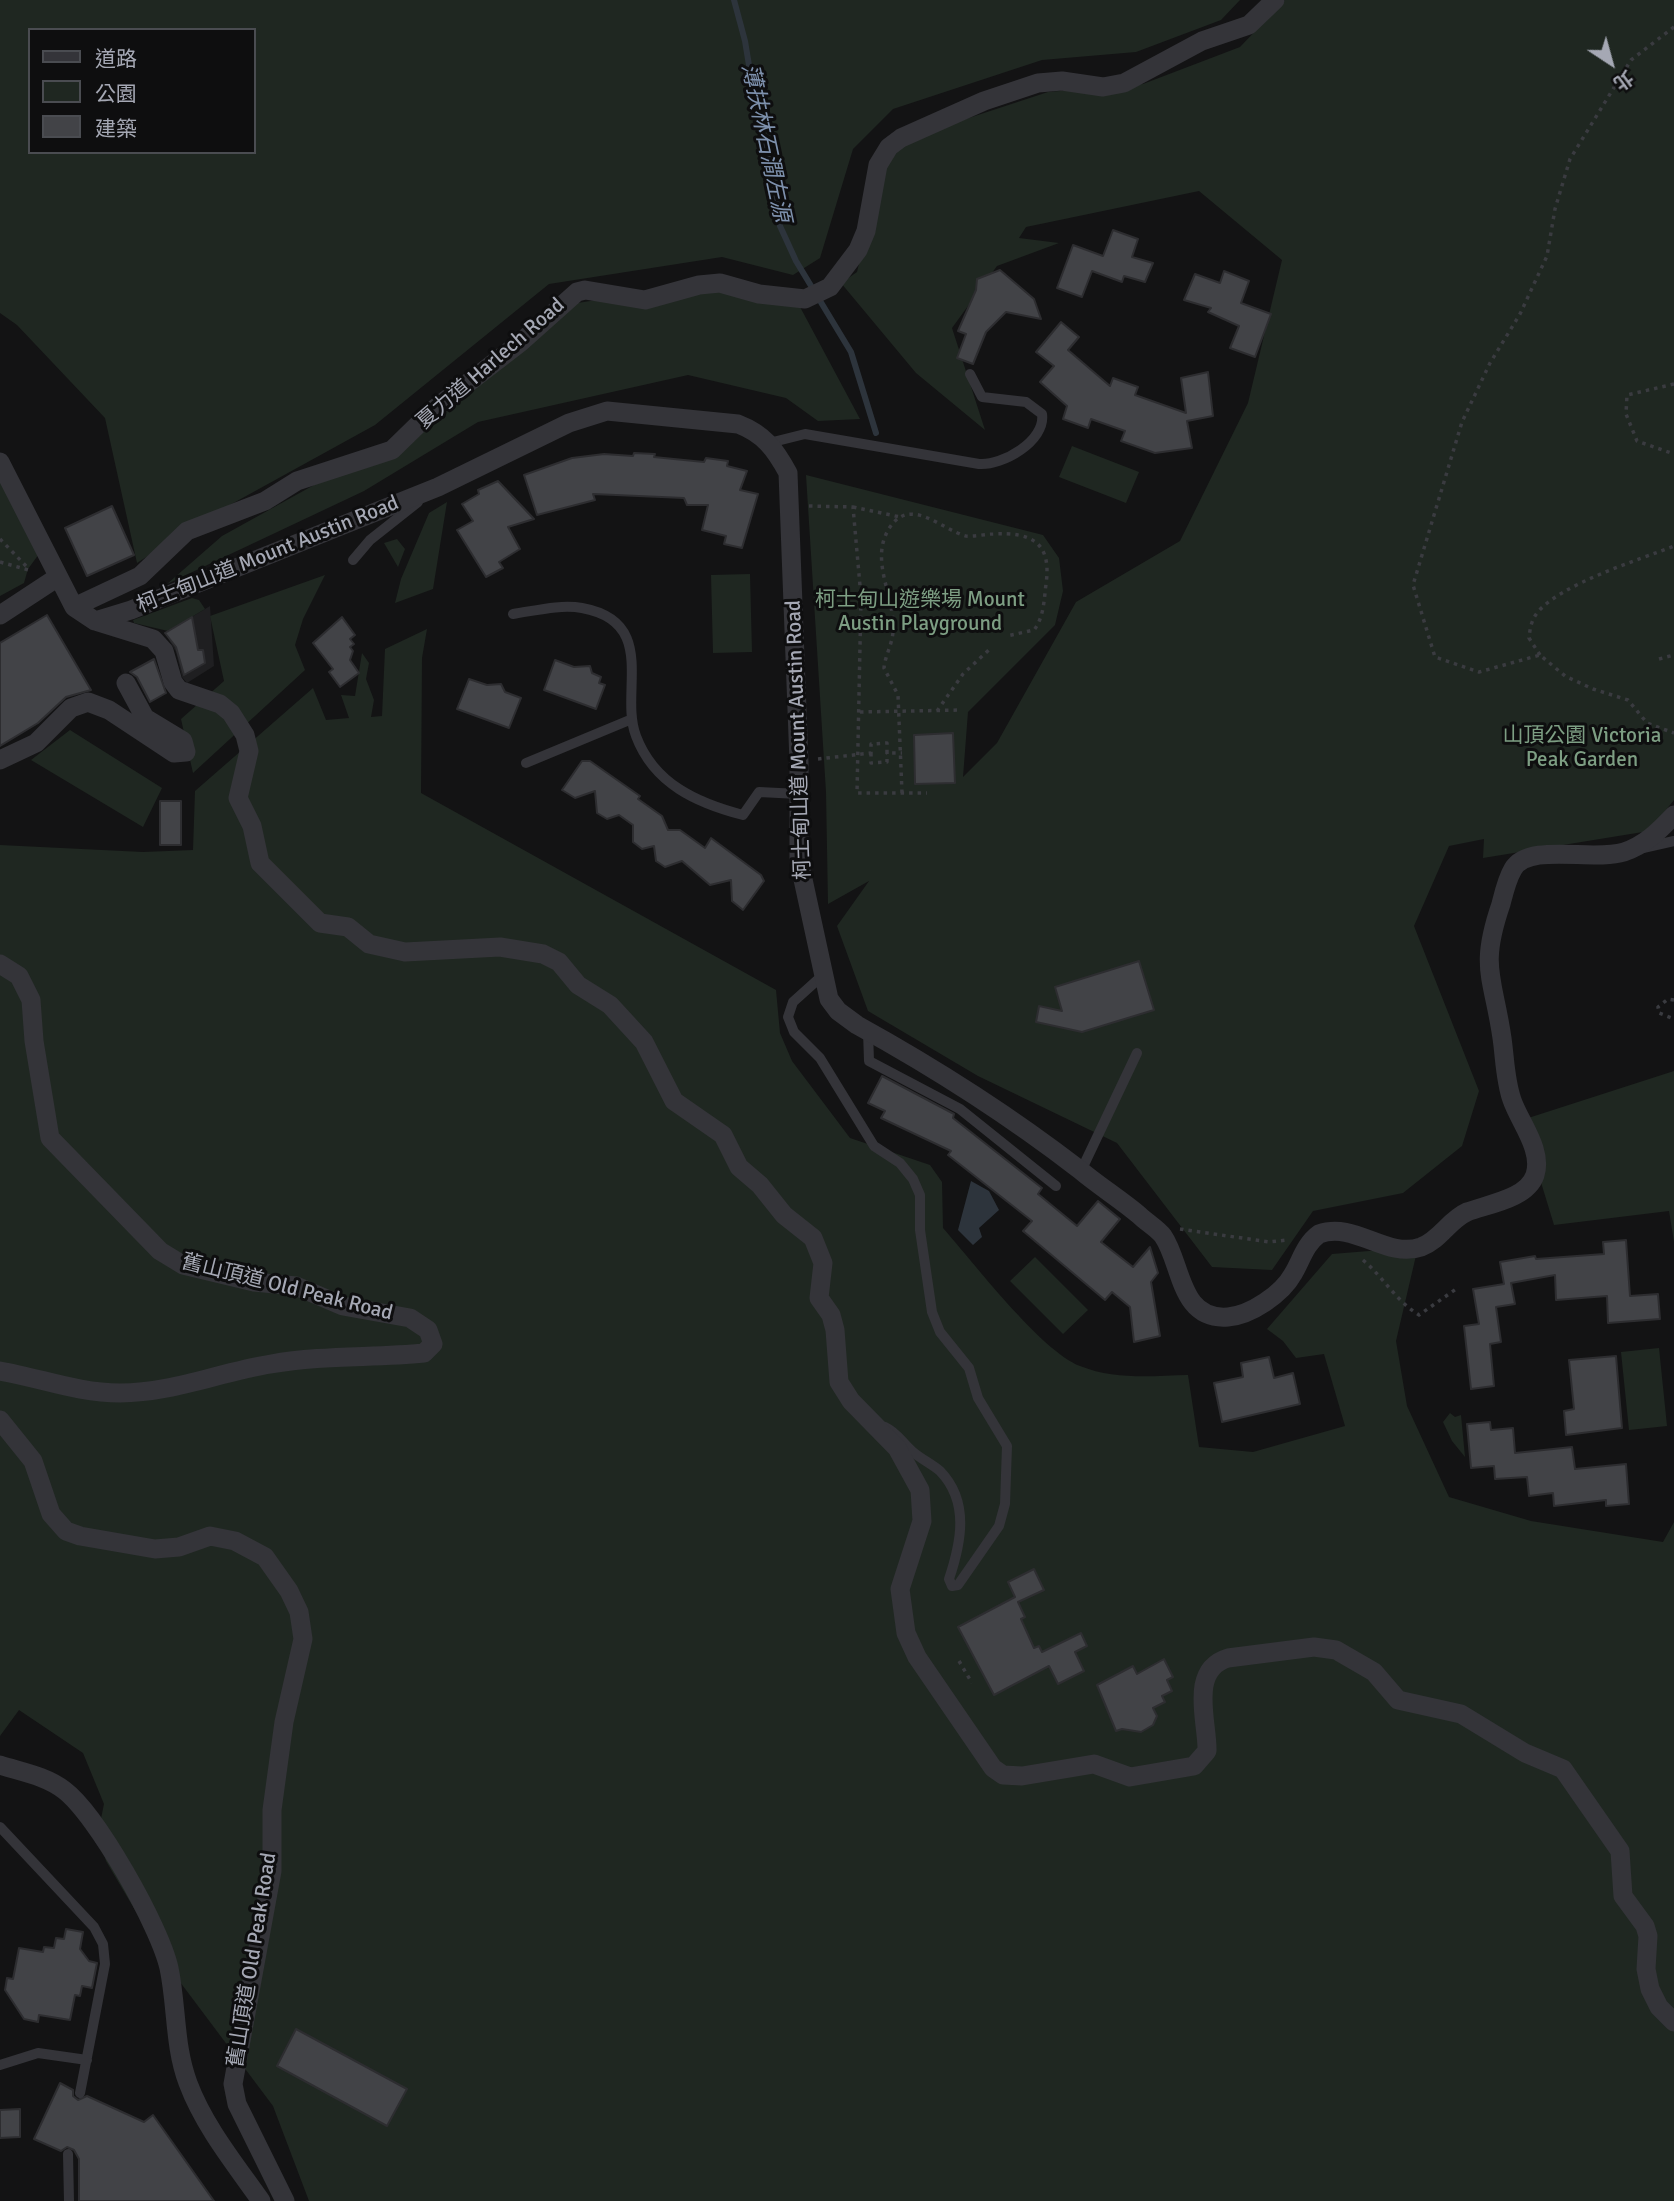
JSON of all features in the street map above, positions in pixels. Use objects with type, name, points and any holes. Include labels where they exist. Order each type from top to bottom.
[{"type":"street","name":"夏力道 Harlech Road","points":[[74,607],[140,576],[187,531],[265,501],[297,481],[392,450],[433,410],[521,342],[577,292],[645,300],[699,285],[720,283],[759,294],[805,299],[830,287],[864,236],[879,160],[901,138],[984,101],[1038,83],[1062,81],[1103,87],[1124,83],[1202,41],[1249,24],[1275,0]]},
{"type":"street","name":"柯士甸山道 Mount Austin Road","points":[[95,621],[131,610],[438,486],[569,424],[607,411],[738,424],[756,431],[769,443],[788,473],[799,762],[799,861],[829,999],[838,1011],[868,1031],[1030,1130],[1163,1237],[1182,1288],[1205,1311],[1226,1317],[1256,1306],[1283,1288],[1292,1277],[1307,1247],[1319,1234],[1349,1232],[1396,1248],[1416,1248],[1433,1241],[1464,1214],[1518,1193],[1532,1180],[1537,1162],[1508,1086],[1502,1037],[1490,983],[1488,954],[1492,930],[1513,870],[1522,860],[1541,853],[1585,857],[1622,853],[1642,845],[1674,815]]},
{"type":"street","points":[[0,462],[74,607],[95,621],[153,639],[164,651],[173,682],[179,690],[223,706],[234,717],[250,751],[238,798],[252,826],[258,860],[318,922],[348,928],[372,945],[405,953],[488,947],[543,954],[559,961],[581,987],[612,1008],[647,1046],[674,1101],[723,1135],[738,1167],[764,1189],[786,1217],[818,1244],[823,1263],[819,1295],[835,1326],[839,1382],[851,1401],[882,1430],[915,1476],[922,1502],[921,1527],[905,1566],[901,1589],[906,1633],[917,1657],[995,1770],[1003,1775],[1022,1776],[1094,1764],[1130,1777],[1194,1766],[1207,1751],[1203,1696],[1208,1676],[1216,1663],[1228,1658],[1314,1647],[1336,1650],[1371,1670],[1398,1700],[1461,1714],[1525,1753],[1563,1769],[1620,1851],[1623,1896],[1645,1926],[1648,1936],[1646,1969],[1650,1989],[1659,2007],[1674,2022]]},
{"type":"street","points":[[0,615],[58,577]]},
{"type":"street","points":[[0,760],[36,743],[71,708],[88,702],[108,710],[174,753],[186,752],[183,741],[143,715],[127,683]]},
{"type":"street","name":"舊山頂道 Old Peak Road","points":[[0,964],[19,976],[31,1000],[34,1041],[50,1138],[160,1251],[183,1265],[254,1282],[296,1286],[343,1306],[410,1318],[428,1329],[433,1344],[424,1353],[282,1362],[175,1386],[128,1393],[81,1390],[0,1371]]},
{"type":"street","name":"舊山頂道 Old Peak Road","points":[[0,1420],[33,1461],[51,1514],[66,1531],[80,1536],[155,1549],[179,1547],[210,1536],[235,1541],[265,1557],[289,1591],[299,1612],[303,1639],[284,1722],[272,1810],[272,1871],[233,2084],[237,2104],[285,2201]]},
{"type":"street","points":[[0,1765],[41,1777],[66,1792],[116,1856],[167,1959],[179,2047],[189,2087],[208,2124],[261,2201]]},
{"type":"lane","points":[[769,443],[805,434],[979,464],[1001,463],[1027,443],[1041,424],[1042,414],[1033,405],[1023,401],[982,397],[970,374]]},
{"type":"lane","points":[[353,560],[370,540],[438,486]]},
{"type":"lane","points":[[513,614],[570,606],[595,612],[616,626],[630,648],[633,661],[632,719],[635,735],[652,765],[677,790],[700,803],[743,815],[758,792],[799,794]]},
{"type":"lane","points":[[526,763],[632,719]]},
{"type":"lane","points":[[1622,853],[1674,841]]},
{"type":"lane","points":[[823,975],[793,1002],[788,1017],[794,1032],[820,1058],[874,1146],[901,1164],[914,1179],[920,1195],[920,1230],[932,1312],[940,1332],[969,1368],[978,1398],[1007,1446],[1005,1504],[999,1525],[958,1584],[952,1586],[949,1579],[961,1532],[956,1494],[939,1471],[912,1451],[896,1432],[885,1427],[882,1430]]},
{"type":"lane","points":[[868,1031],[869,1061],[960,1109],[1056,1186]]},
{"type":"lane","points":[[1081,1171],[1137,1054]]},
{"type":"lane","points":[[0,1827],[94,1927],[103,1944],[105,1964],[80,2093]]},
{"type":"lane","points":[[0,2066],[38,2053],[87,2060]]},
{"type":"lane","points":[[68,2154],[69,2201]]},
{"type":"path","points":[[1540,655],[1479,672],[1435,657],[1413,585],[1462,422],[1490,363],[1520,314],[1547,256],[1555,209],[1570,159],[1631,60],[1674,27]]},
{"type":"path","points":[[1674,384],[1627,395],[1626,414],[1637,441],[1674,454]]},
{"type":"path","points":[[790,508],[853,506],[901,517]]},
{"type":"path","points":[[853,506],[861,597],[857,793],[927,793]]},
{"type":"path","points":[[902,793],[901,711],[898,695],[884,668],[893,634],[893,616],[882,568],[887,533],[901,517],[911,513],[924,516],[969,537],[998,534],[1027,536],[1039,542],[1045,550],[1047,579],[1040,622],[1034,630],[1007,636]]},
{"type":"path","points":[[0,539],[28,569],[0,562]]},
{"type":"path","points":[[1674,546],[1605,573],[1558,596],[1539,611],[1531,623],[1528,638],[1540,655],[1565,676],[1593,689],[1628,699],[1647,723],[1674,733]]},
{"type":"path","points":[[937,711],[962,674],[992,647]]},
{"type":"path","points":[[1659,659],[1674,655]]},
{"type":"path","points":[[860,712],[960,710]]},
{"type":"path","points":[[887,743],[887,753],[887,762],[871,763],[871,744],[887,743]]},
{"type":"path","points":[[799,762],[871,753]]},
{"type":"path","points":[[887,753],[901,753]]},
{"type":"path","points":[[1674,1000],[1668,999],[1658,1007],[1659,1013],[1674,1019]]},
{"type":"path","points":[[1204,1234],[1269,1242]]},
{"type":"path","points":[[1360,1257],[1380,1274],[1404,1305],[1419,1315],[1459,1287]]},
{"type":"path","points":[[959,1661],[972,1683]]},
{"type":"shaded area","points":[[210,606],[214,666],[187,683],[182,677],[176,652],[165,633]]},
{"type":"shaded area","points":[[971,1181],[989,1191],[999,1210],[979,1228],[982,1237],[973,1245],[958,1230]]},
{"type":"green space","points":[[0,0],[1240,0],[1221,20],[1136,52],[1042,60],[893,109],[853,149],[820,258],[793,275],[722,257],[549,284],[375,425],[208,517],[137,563],[105,418],[17,325],[0,313]]},
{"type":"green space","points":[[1285,0],[1674,0],[1674,800],[1649,831],[1483,858],[1484,839],[1449,846],[1414,926],[1479,1091],[1462,1146],[1403,1193],[1313,1211],[1272,1270],[1212,1267],[1117,1143],[978,1076],[868,1011],[837,926],[869,881],[828,904],[826,792],[806,475],[1043,535],[1059,558],[1063,591],[1055,625],[968,712],[963,777],[997,743],[1076,602],[1180,541],[1248,403],[1282,260],[1199,191],[1026,227],[1019,238],[1059,243],[997,266],[952,328],[985,430],[916,373],[841,283],[857,272],[883,165],[911,137],[1048,92],[1143,84],[1240,47]]},
{"type":"green space","points":[[719,281],[799,305],[860,419],[818,421],[786,398],[688,375],[478,422],[364,491],[167,584],[222,536],[388,444],[558,306]]},
{"type":"green space","points":[[1072,446],[1139,472],[1126,503],[1059,477]]},
{"type":"green space","points":[[0,476],[39,554],[28,569],[24,583],[0,596]]},
{"type":"green space","points":[[447,502],[433,589],[395,603],[401,579],[429,513]]},
{"type":"green space","points":[[397,539],[405,549],[398,567],[384,543]]},
{"type":"green space","points":[[750,574],[752,652],[713,653],[711,575]]},
{"type":"green space","points":[[325,575],[303,619],[295,645],[305,670],[193,773],[181,719],[224,681],[210,616]]},
{"type":"green space","points":[[192,598],[199,600],[205,609],[168,631],[134,623],[133,620]]},
{"type":"green space","points":[[427,629],[422,658],[421,793],[776,990],[780,1033],[792,1061],[850,1138],[930,1165],[942,1182],[943,1228],[1027,1325],[1064,1357],[1080,1366],[1106,1373],[1133,1376],[1188,1375],[1199,1447],[1253,1452],[1345,1426],[1324,1354],[1296,1358],[1283,1341],[1267,1329],[1332,1254],[1418,1247],[1396,1341],[1407,1406],[1449,1497],[1531,1521],[1663,1542],[1674,1522],[1674,2201],[309,2201],[273,2106],[168,1966],[106,1861],[98,1833],[104,1804],[83,1753],[19,1710],[0,1736],[0,845],[143,852],[193,850],[195,791],[313,688],[326,720],[349,718],[341,695],[355,696],[362,653],[369,663],[366,679],[374,700],[371,717],[382,716],[385,649]]},
{"type":"green space","points":[[70,730],[162,788],[143,827],[31,760]]},
{"type":"green space","points":[[1674,1071],[1674,1242],[1669,1211],[1554,1225],[1522,1120]]},
{"type":"green space","points":[[1035,1257],[1088,1310],[1063,1334],[1010,1281]]},
{"type":"green space","points":[[1659,1348],[1667,1426],[1629,1430],[1621,1352]]},
{"type":"green space","points":[[1450,1413],[1455,1417],[1461,1415],[1465,1457],[1452,1441],[1443,1422]]},
{"type":"building","points":[[1113,230],[1138,239],[1132,257],[1153,263],[1145,282],[1124,276],[1122,282],[1092,271],[1082,297],[1057,288],[1073,245],[1103,256]]},
{"type":"building","points":[[1000,270],[1034,299],[1041,319],[1006,312],[986,332],[973,364],[957,358],[966,334],[958,331],[976,290],[977,279]]},
{"type":"building","points":[[1224,271],[1249,281],[1241,303],[1271,314],[1255,357],[1230,348],[1239,326],[1208,312],[1211,308],[1184,300],[1195,274],[1220,283]]},
{"type":"building","points":[[1061,322],[1079,337],[1068,350],[1110,386],[1113,378],[1138,387],[1135,395],[1186,413],[1181,378],[1208,372],[1213,416],[1187,421],[1192,448],[1155,453],[1121,441],[1125,431],[1091,419],[1088,428],[1063,419],[1067,406],[1040,382],[1054,366],[1036,352]]},
{"type":"building","points":[[634,453],[704,462],[706,458],[728,461],[727,466],[747,471],[740,490],[758,494],[742,548],[724,544],[726,536],[702,530],[708,505],[687,505],[684,498],[593,494],[595,500],[537,515],[524,475],[572,458],[604,454],[633,456]]},
{"type":"building","points":[[498,481],[534,519],[508,527],[520,549],[499,562],[503,568],[486,577],[457,530],[473,521],[462,504],[479,494],[478,490]]},
{"type":"building","points":[[112,506],[134,555],[87,576],[65,528]]},
{"type":"building","points":[[47,615],[91,690],[66,697],[38,723],[0,746],[0,643]]},
{"type":"building","points":[[192,617],[198,650],[203,650],[205,663],[184,675],[176,647],[165,633]]},
{"type":"building","points":[[342,617],[355,635],[350,639],[354,644],[350,647],[353,651],[350,660],[359,673],[340,687],[329,672],[333,669],[313,643]]},
{"type":"building","points":[[154,659],[166,693],[150,702],[137,677],[130,672]]},
{"type":"building","points":[[555,660],[574,667],[590,666],[592,673],[601,677],[599,683],[605,685],[596,709],[544,690]]},
{"type":"building","points":[[469,679],[487,685],[501,684],[505,692],[521,698],[509,728],[457,709]]},
{"type":"building","points":[[953,733],[955,783],[915,784],[914,735]]},
{"type":"building","points":[[582,761],[590,761],[640,796],[638,799],[662,816],[668,830],[680,830],[705,848],[711,838],[761,875],[764,881],[743,910],[732,901],[731,880],[710,885],[682,861],[665,867],[656,861],[654,846],[642,849],[633,842],[633,825],[619,815],[607,819],[597,813],[595,791],[575,798],[562,790]]},
{"type":"building","points":[[160,801],[181,801],[181,845],[160,845]]},
{"type":"building","points":[[1139,961],[1154,1010],[1082,1032],[1036,1022],[1039,1006],[1062,1011],[1055,987]]},
{"type":"building","points":[[882,1076],[954,1114],[953,1118],[1042,1188],[1038,1194],[1077,1226],[1098,1201],[1120,1219],[1101,1242],[1133,1267],[1150,1247],[1158,1273],[1151,1282],[1160,1336],[1134,1342],[1130,1307],[1112,1292],[1105,1300],[1023,1231],[1032,1221],[948,1155],[951,1151],[881,1118],[885,1111],[868,1103]]},
{"type":"building","points":[[1626,1240],[1630,1296],[1658,1294],[1660,1319],[1608,1323],[1607,1296],[1556,1300],[1555,1275],[1511,1283],[1515,1304],[1496,1307],[1501,1342],[1490,1344],[1494,1386],[1471,1389],[1464,1326],[1479,1324],[1473,1289],[1504,1284],[1500,1262],[1535,1256],[1536,1259],[1604,1254],[1603,1242]]},
{"type":"building","points":[[1616,1356],[1622,1428],[1566,1435],[1564,1411],[1574,1409],[1569,1360]]},
{"type":"building","points":[[1269,1357],[1274,1378],[1293,1373],[1300,1404],[1222,1422],[1214,1383],[1243,1377],[1241,1363]]},
{"type":"building","points":[[1490,1422],[1491,1430],[1513,1428],[1515,1453],[1572,1447],[1575,1469],[1626,1464],[1629,1504],[1606,1506],[1606,1500],[1554,1506],[1553,1493],[1529,1496],[1527,1477],[1495,1479],[1494,1466],[1471,1468],[1467,1424]]},
{"type":"building","points":[[1034,1569],[1044,1590],[1018,1602],[1025,1617],[1021,1619],[1034,1648],[1039,1646],[1042,1652],[1081,1633],[1087,1646],[1075,1652],[1084,1671],[1058,1684],[1049,1666],[994,1695],[958,1627],[1015,1597],[1008,1582]]},
{"type":"building","points":[[1164,1659],[1173,1677],[1167,1680],[1172,1691],[1162,1696],[1165,1702],[1153,1708],[1157,1716],[1153,1725],[1141,1732],[1122,1729],[1116,1731],[1097,1685],[1133,1666],[1137,1674]]},
{"type":"building","points":[[66,1929],[83,1932],[80,1949],[89,1961],[97,1963],[92,1988],[82,1986],[80,1996],[75,1995],[70,2020],[39,2015],[38,2022],[24,2019],[5,1990],[7,1978],[13,1979],[19,1948],[43,1952],[44,1947],[54,1948],[56,1938],[64,1939]]},
{"type":"building","points":[[296,2029],[407,2089],[387,2126],[277,2066]]},
{"type":"building","points":[[60,2083],[73,2090],[73,2096],[78,2100],[87,2096],[144,2122],[153,2115],[214,2201],[79,2201],[79,2159],[74,2150],[67,2147],[61,2151],[34,2139]]},
{"type":"building","points":[[20,2109],[20,2137],[0,2138],[0,2110]]},
{"type":"waterway","name":"薄扶林石澗左源","points":[[734,0],[745,41],[760,132],[771,166],[780,226],[796,261],[851,352],[876,433]]},
{"type":"park label","name":"柯士甸山遊樂場 Mount Austin Playground","points":[[920,612]]},
{"type":"park label","name":"山頂公園 Victoria Peak Garden","points":[[1582,748]]}]
